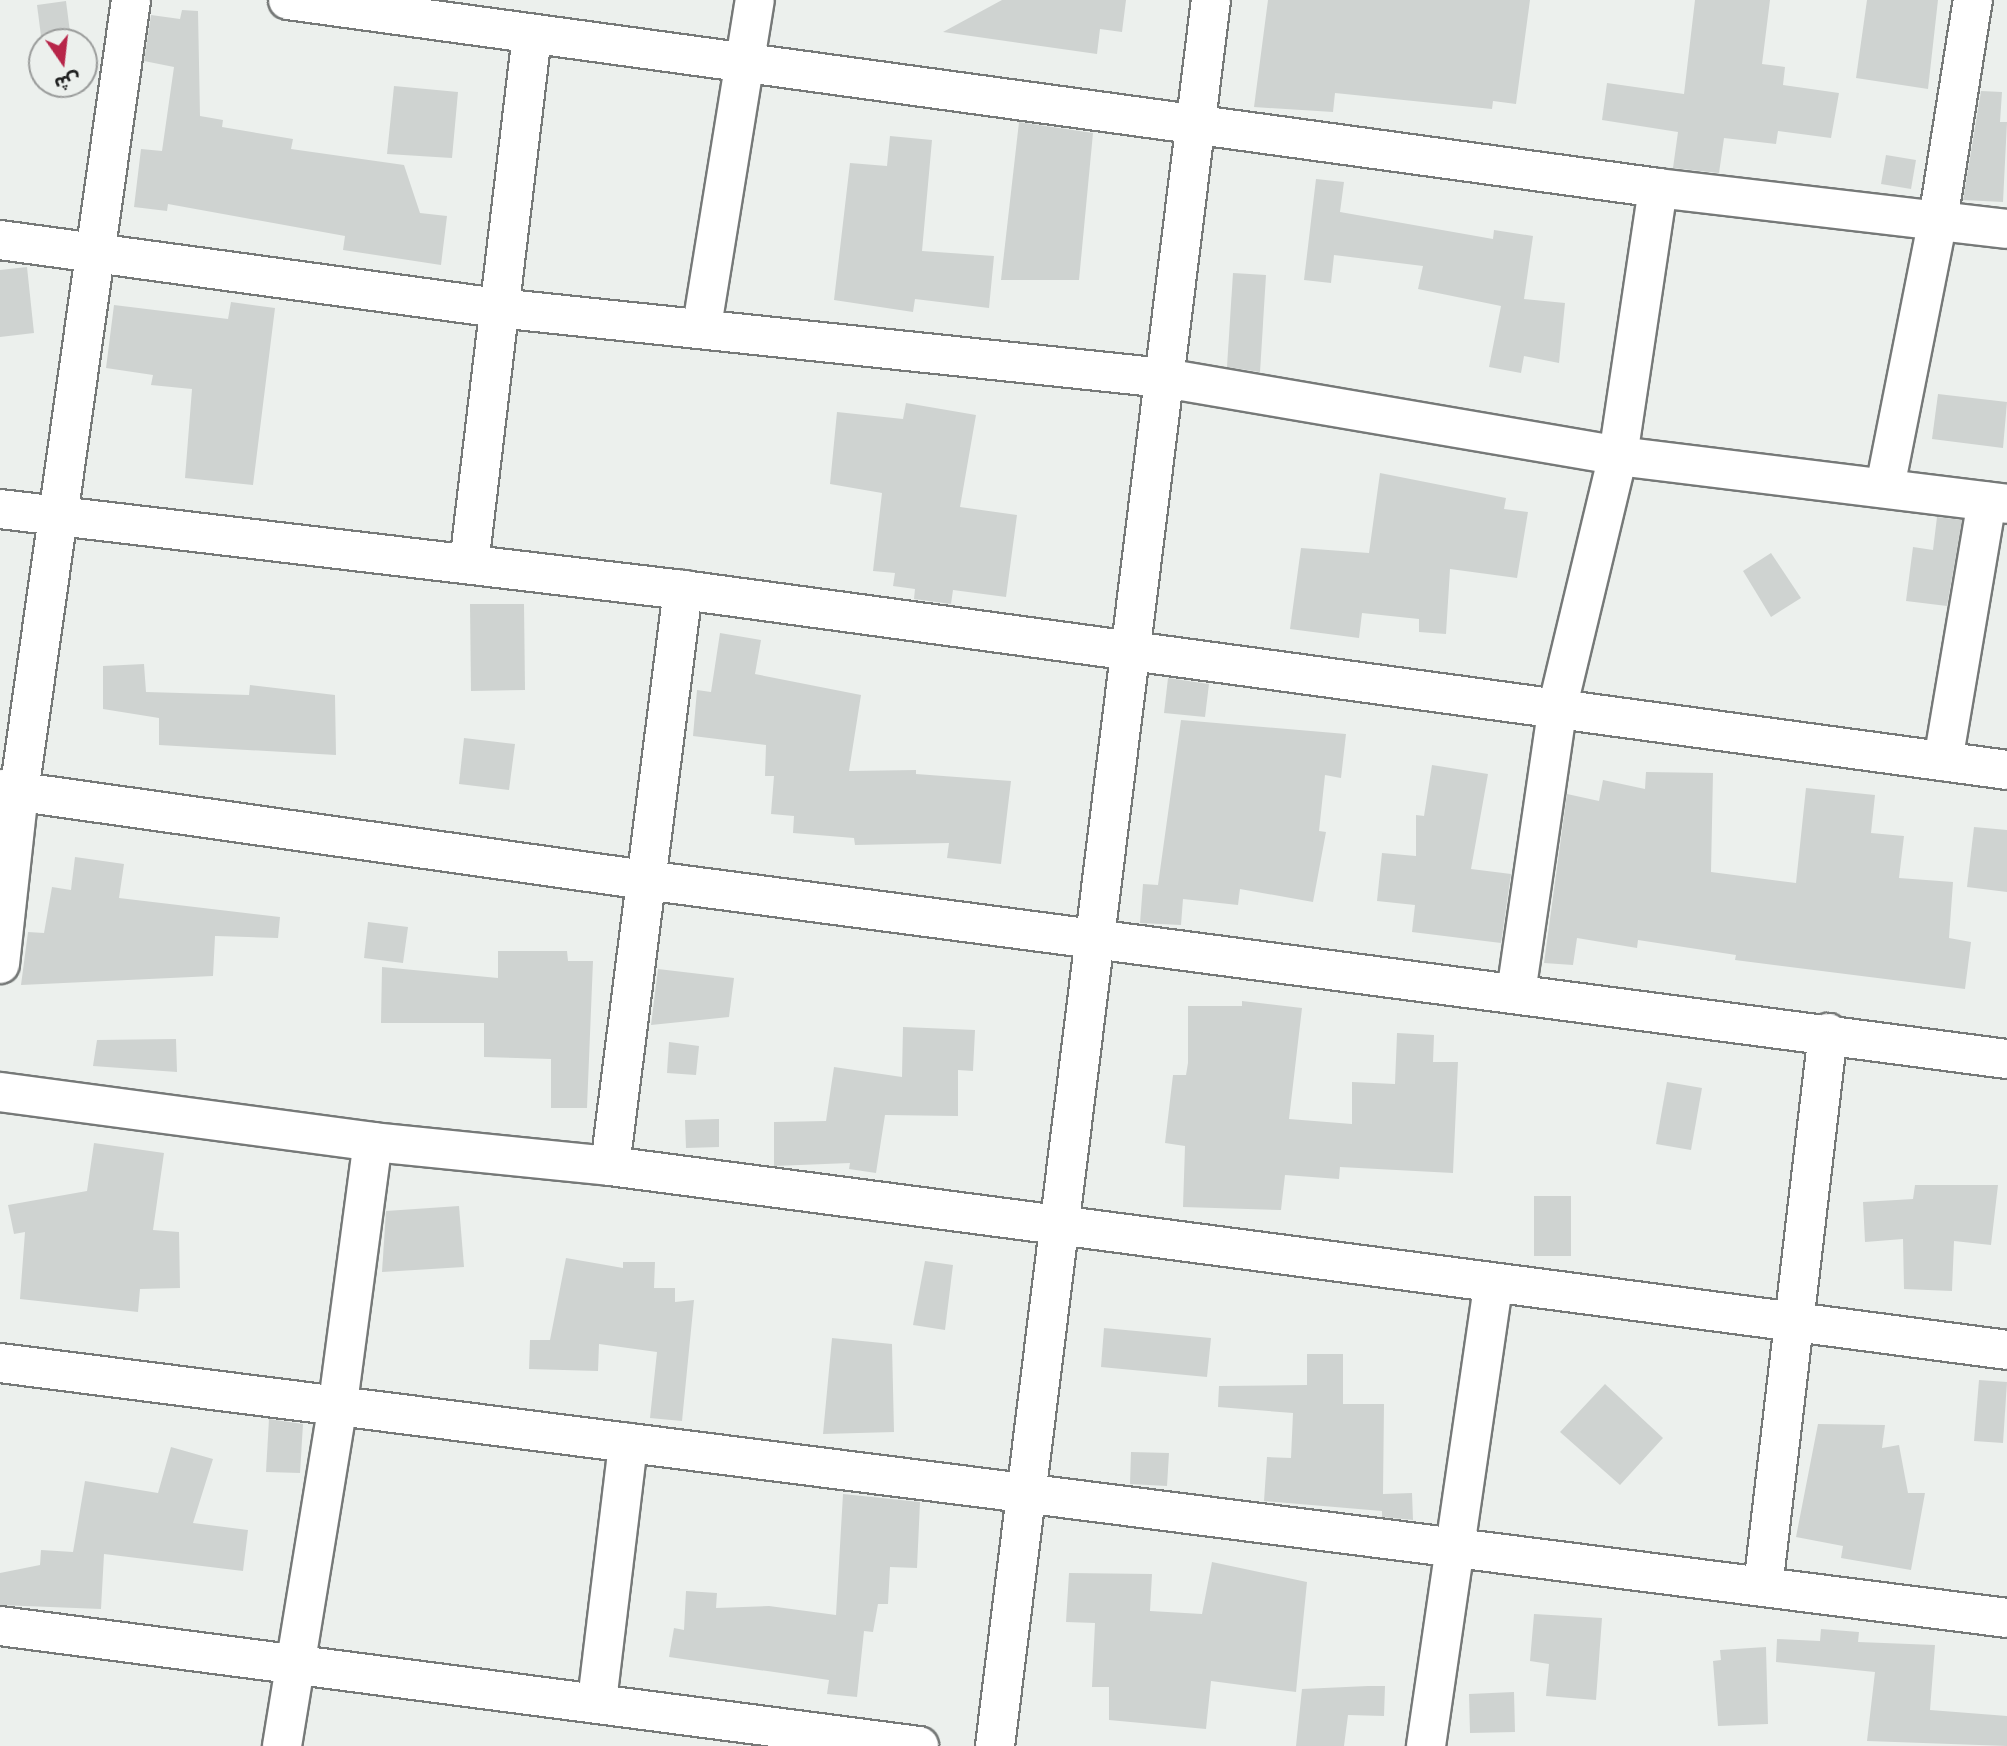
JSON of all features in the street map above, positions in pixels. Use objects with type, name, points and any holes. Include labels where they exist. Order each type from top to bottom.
[{"type":"street","points":[[0,964],[9,791],[59,516],[131,0]]},
{"type":"street","points":[[288,0],[744,65],[1197,121],[1658,188],[2007,229]]},
{"type":"street","points":[[702,326],[755,0]]},
{"type":"street","points":[[995,1746],[1029,1493],[1059,1224],[1082,1068],[1092,936],[1126,653],[1164,378],[1211,0]]},
{"type":"street","points":[[1885,487],[1938,220],[1973,0]]},
{"type":"street","points":[[469,564],[532,35]]},
{"type":"street","points":[[1516,993],[1558,705],[1619,456],[1658,188]]},
{"type":"street","points":[[0,240],[498,309],[702,326],[1164,378],[1619,456],[1997,503],[1944,761]]},
{"type":"street","points":[[0,509],[683,590],[1126,653],[1558,705],[2007,770]]},
{"type":"street","points":[[610,1166],[683,590]]},
{"type":"street","points":[[9,791],[645,880],[1828,1032],[2007,1059]]},
{"type":"street","points":[[1763,1587],[1828,1032]]},
{"type":"street","points":[[0,1092],[373,1142],[610,1166],[1059,1224],[1493,1286],[2007,1350]]},
{"type":"street","points":[[282,1746],[293,1664],[338,1403],[373,1142]]},
{"type":"street","points":[[1426,1746],[1493,1286]]},
{"type":"street","points":[[0,1363],[338,1403],[1455,1550],[2007,1618]]},
{"type":"street","points":[[597,1701],[628,1443]]},
{"type":"street","points":[[0,1626],[597,1701],[919,1746]]},
{"type":"building","points":[[1002,0],[1126,0],[1122,32],[1100,29],[1097,54],[943,32]]},
{"type":"building","points":[[1268,0],[1530,0],[1516,104],[1493,101],[1492,109],[1335,93],[1333,112],[1254,107]]},
{"type":"building","points":[[1695,0],[1770,0],[1762,64],[1785,67],[1783,85],[1839,93],[1831,138],[1778,131],[1776,144],[1724,138],[1719,173],[1673,168],[1678,132],[1602,120],[1607,83],[1684,94]]},
{"type":"building","points":[[1867,0],[1938,0],[1928,89],[1856,78]]},
{"type":"building","points":[[66,1],[69,28],[40,28],[37,5]]},
{"type":"building","points":[[182,10],[198,11],[200,116],[223,120],[222,127],[293,139],[291,149],[404,165],[420,213],[447,216],[441,265],[343,250],[345,236],[168,204],[167,211],[134,207],[141,149],[162,151],[174,67],[144,61],[151,15],[180,19]]},
{"type":"building","points":[[394,86],[458,92],[452,158],[387,154]]},
{"type":"building","points":[[1981,91],[2002,92],[2000,122],[2007,122],[2003,202],[1963,200]]},
{"type":"building","points":[[1019,122],[1093,133],[1079,280],[1001,280]]},
{"type":"building","points":[[890,136],[932,140],[922,251],[994,256],[989,308],[915,299],[913,312],[834,300],[850,163],[887,166]]},
{"type":"building","points":[[1886,155],[1916,160],[1911,189],[1881,184]]},
{"type":"building","points":[[1316,179],[1344,182],[1340,212],[1493,239],[1494,230],[1533,236],[1524,299],[1565,303],[1559,363],[1524,356],[1521,373],[1489,367],[1501,306],[1418,289],[1423,266],[1334,255],[1331,283],[1304,280]]},
{"type":"building","points":[[27,267],[34,333],[0,337],[0,270]]},
{"type":"building","points":[[1233,273],[1266,275],[1260,372],[1227,367]]},
{"type":"building","points":[[231,302],[275,308],[253,485],[185,478],[192,389],[151,385],[153,375],[106,368],[114,305],[228,319]]},
{"type":"building","points":[[1938,394],[2007,402],[2003,448],[1932,439]]},
{"type":"building","points":[[906,403],[976,415],[960,507],[1017,515],[1006,597],[953,590],[951,604],[914,599],[915,589],[893,586],[895,573],[873,571],[882,493],[830,484],[837,412],[903,419]]},
{"type":"building","points":[[1380,473],[1506,498],[1504,509],[1528,512],[1517,578],[1450,569],[1446,634],[1419,632],[1419,619],[1362,613],[1359,638],[1290,629],[1301,548],[1369,553]]},
{"type":"building","points":[[1937,517],[1962,520],[1947,606],[1906,601],[1913,547],[1933,550]]},
{"type":"building","points":[[1771,553],[1801,598],[1771,617],[1743,571]]},
{"type":"building","points":[[470,604],[524,604],[525,690],[471,691]]},
{"type":"building","points":[[720,633],[761,640],[755,674],[861,695],[849,771],[916,770],[916,774],[1011,781],[1001,864],[947,858],[949,843],[855,845],[854,838],[793,833],[794,816],[771,814],[774,776],[765,776],[766,745],[693,736],[697,690],[711,692]]},
{"type":"building","points":[[144,664],[146,692],[249,695],[250,685],[335,695],[336,755],[159,745],[159,718],[103,709],[103,666]]},
{"type":"building","points":[[1168,678],[1209,684],[1205,717],[1164,713]]},
{"type":"building","points":[[1181,720],[1346,734],[1341,778],[1325,775],[1319,831],[1326,832],[1313,902],[1240,889],[1238,905],[1183,899],[1181,925],[1140,923],[1143,884],[1158,885]]},
{"type":"building","points":[[464,738],[515,744],[509,790],[459,784]]},
{"type":"building","points":[[1432,765],[1488,774],[1471,869],[1511,874],[1501,943],[1412,932],[1415,905],[1377,901],[1382,853],[1416,856],[1416,815],[1424,816]]},
{"type":"building","points":[[1646,772],[1713,773],[1711,872],[1796,883],[1806,788],[1875,795],[1871,833],[1904,836],[1899,878],[1953,882],[1949,938],[1971,942],[1965,989],[1735,960],[1736,955],[1638,940],[1637,948],[1577,938],[1573,965],[1544,963],[1567,794],[1599,801],[1603,780],[1645,789]]},
{"type":"building","points":[[1974,827],[2007,830],[2007,892],[1967,887]]},
{"type":"building","points":[[75,857],[124,864],[119,898],[280,917],[278,938],[215,936],[213,976],[21,985],[28,932],[44,933],[52,887],[71,890]]},
{"type":"building","points":[[368,922],[408,927],[403,963],[364,958]]},
{"type":"building","points":[[498,951],[567,951],[568,961],[593,961],[587,1108],[551,1108],[551,1059],[484,1057],[484,1023],[381,1023],[382,967],[498,978]]},
{"type":"building","points":[[658,969],[734,978],[729,1017],[651,1025]]},
{"type":"building","points":[[1242,1001],[1302,1008],[1289,1119],[1352,1124],[1352,1082],[1395,1084],[1397,1033],[1434,1035],[1433,1062],[1458,1062],[1453,1173],[1340,1167],[1339,1179],[1285,1175],[1281,1210],[1183,1207],[1185,1146],[1165,1143],[1173,1075],[1186,1075],[1188,1006],[1242,1006]]},
{"type":"building","points":[[903,1027],[975,1030],[973,1071],[958,1070],[958,1116],[885,1115],[876,1173],[849,1169],[850,1163],[774,1166],[774,1122],[826,1121],[834,1067],[902,1077]]},
{"type":"building","points":[[176,1039],[177,1072],[93,1066],[97,1040]]},
{"type":"building","points":[[669,1042],[699,1046],[696,1075],[667,1073]]},
{"type":"building","points":[[1667,1082],[1702,1088],[1691,1150],[1656,1144]]},
{"type":"building","points":[[719,1119],[719,1147],[686,1148],[685,1120]]},
{"type":"building","points":[[94,1143],[164,1153],[153,1230],[179,1232],[180,1288],[140,1289],[138,1312],[20,1299],[25,1232],[14,1234],[8,1205],[87,1191]]},
{"type":"building","points":[[1915,1185],[1998,1185],[1991,1245],[1954,1241],[1952,1291],[1904,1289],[1903,1239],[1865,1242],[1863,1202],[1913,1199]]},
{"type":"building","points":[[1534,1196],[1571,1196],[1571,1256],[1534,1256]]},
{"type":"building","points":[[459,1206],[464,1267],[382,1272],[386,1211]]},
{"type":"building","points":[[566,1258],[623,1268],[623,1262],[655,1262],[654,1288],[675,1288],[675,1302],[694,1300],[682,1421],[650,1418],[657,1352],[599,1344],[598,1371],[529,1369],[530,1340],[550,1340]]},
{"type":"building","points":[[925,1261],[953,1265],[945,1330],[913,1325]]},
{"type":"building","points":[[1104,1328],[1211,1338],[1207,1377],[1101,1367]]},
{"type":"building","points":[[832,1338],[892,1344],[894,1432],[823,1434]]},
{"type":"building","points":[[1307,1354],[1343,1354],[1343,1404],[1384,1404],[1383,1494],[1412,1493],[1413,1520],[1382,1517],[1382,1511],[1264,1501],[1267,1457],[1291,1458],[1293,1413],[1218,1407],[1219,1386],[1307,1385]]},
{"type":"building","points":[[1979,1380],[2007,1382],[2003,1443],[1974,1441]]},
{"type":"building","points":[[1605,1384],[1663,1438],[1620,1485],[1560,1432]]},
{"type":"building","points":[[269,1419],[303,1424],[300,1473],[266,1472]]},
{"type":"building","points":[[1818,1424],[1885,1425],[1882,1448],[1899,1445],[1908,1493],[1925,1493],[1911,1570],[1841,1558],[1843,1546],[1796,1537]]},
{"type":"building","points":[[171,1447],[213,1459],[193,1523],[248,1530],[243,1571],[104,1554],[101,1609],[0,1605],[0,1573],[40,1565],[41,1550],[73,1552],[85,1481],[158,1493]]},
{"type":"building","points":[[1131,1452],[1169,1453],[1167,1486],[1130,1484]]},
{"type":"building","points":[[843,1494],[920,1502],[917,1568],[890,1567],[888,1604],[878,1604],[873,1632],[864,1631],[857,1697],[827,1694],[829,1680],[669,1657],[674,1628],[684,1630],[686,1591],[717,1593],[716,1608],[769,1606],[836,1615]]},
{"type":"building","points":[[1212,1562],[1307,1582],[1296,1692],[1211,1681],[1206,1729],[1109,1720],[1109,1687],[1092,1687],[1095,1623],[1066,1622],[1069,1573],[1152,1574],[1150,1611],[1202,1614]]},
{"type":"building","points":[[1534,1614],[1602,1618],[1596,1700],[1546,1696],[1549,1664],[1530,1661]]},
{"type":"building","points":[[1821,1629],[1859,1632],[1858,1642],[1935,1645],[1930,1710],[2007,1716],[2007,1746],[1867,1741],[1875,1672],[1776,1662],[1777,1639],[1820,1641]]},
{"type":"building","points":[[1766,1647],[1768,1724],[1718,1726],[1713,1661],[1721,1660],[1720,1650]]},
{"type":"building","points":[[1385,1686],[1384,1716],[1348,1715],[1344,1746],[1296,1746],[1302,1689]]},
{"type":"building","points":[[1514,1692],[1515,1732],[1470,1733],[1469,1694]]}]
